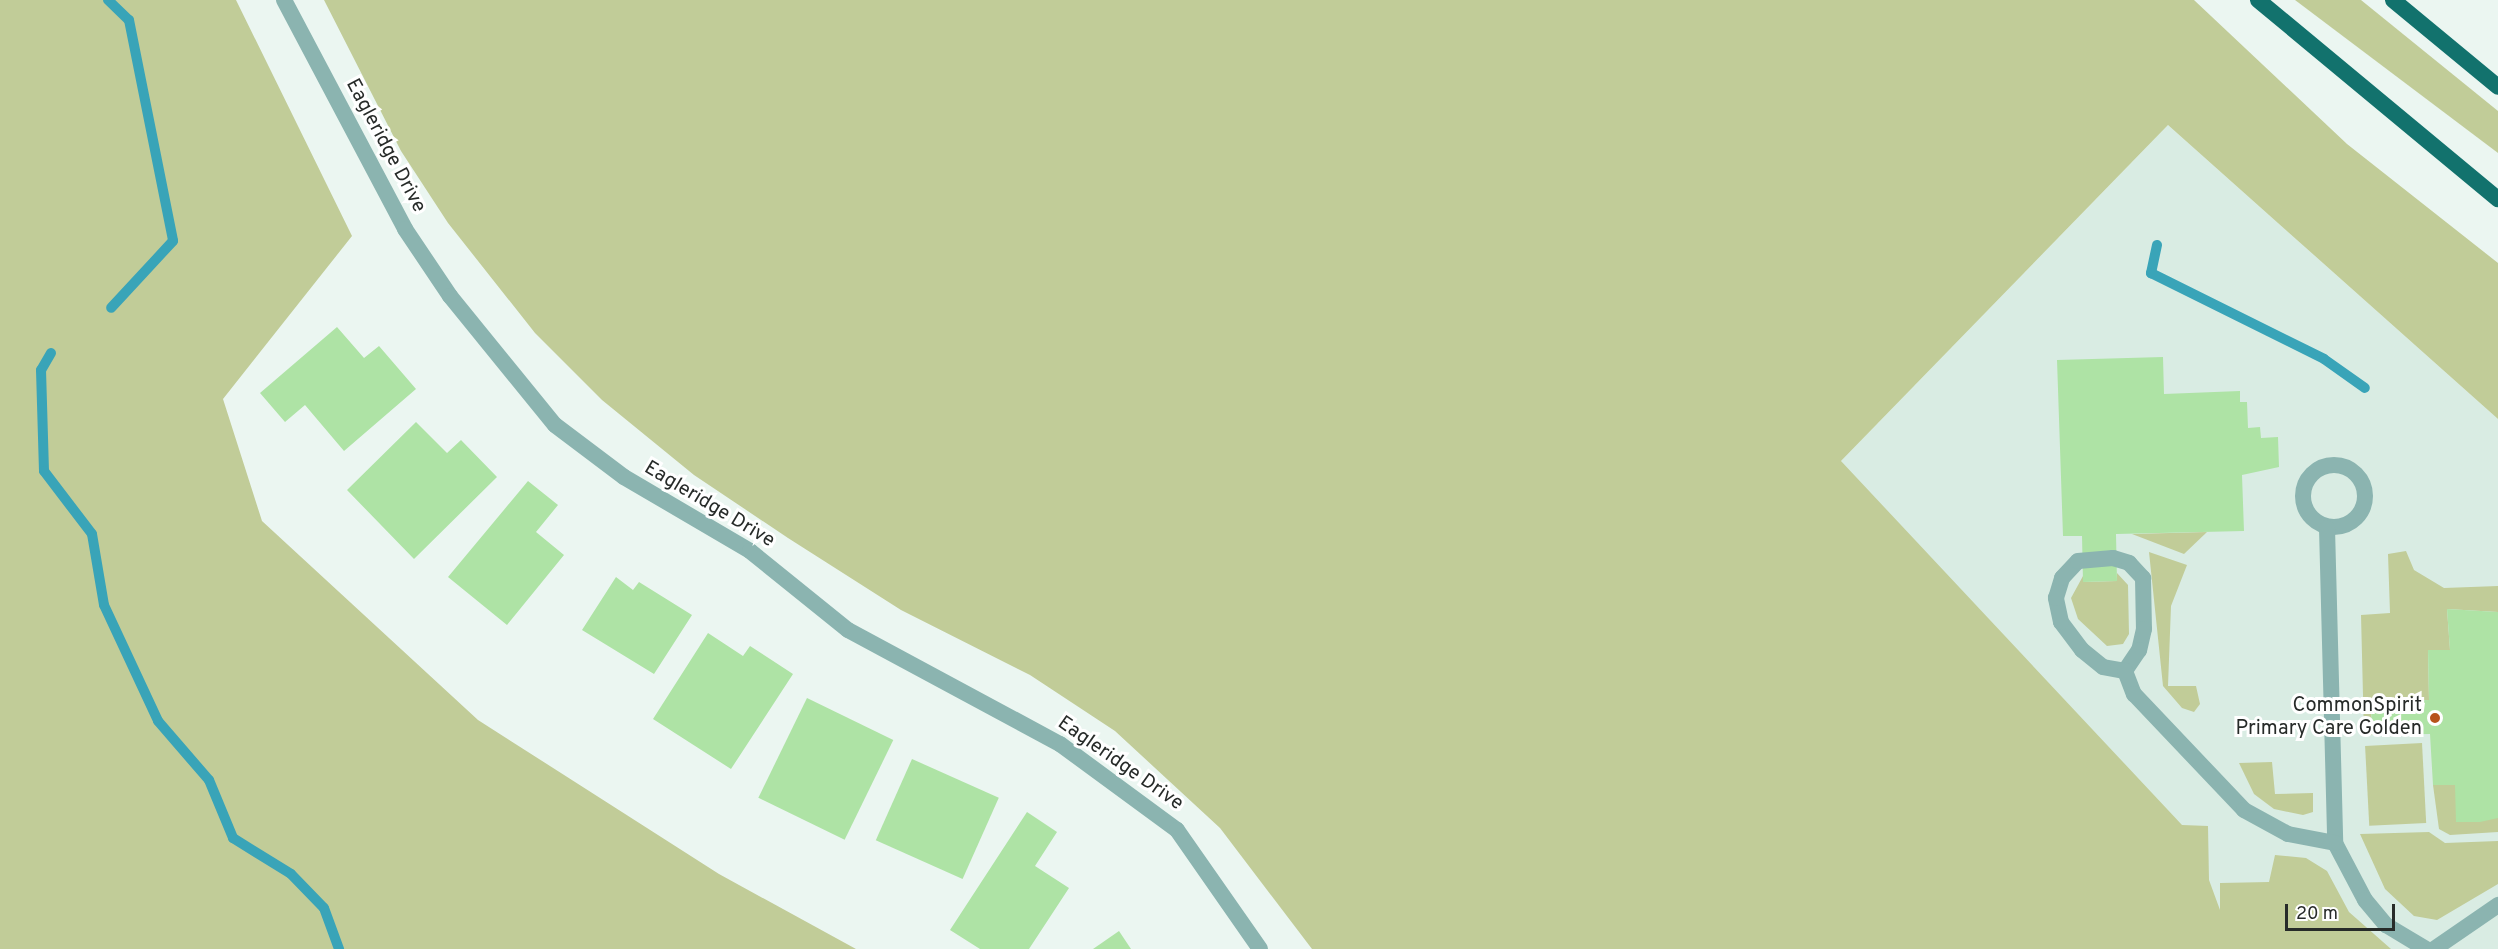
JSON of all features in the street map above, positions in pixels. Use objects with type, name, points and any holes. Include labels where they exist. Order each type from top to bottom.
[{"type":"highway","points":[[2258,0],[2498,199]]},
{"type":"highway","points":[[2393,0],[2498,87]]},
{"type":"street","name":"Eagleridge Drive","points":[[284,0],[405,229],[450,296],[555,425],[624,477],[750,551],[848,630],[1060,744],[1177,830],[1260,949]]},
{"type":"street","points":[[2327,528],[2335,843],[2365,900],[2386,925],[2426,949]]},
{"type":"street","points":[[2113,558],[2129,564],[2143,578],[2144,629],[2139,650],[2125,671],[2103,667],[2061,622],[2056,598],[2062,578],[2078,561],[2113,558]]},
{"type":"street","points":[[2125,671],[2134,694],[2244,810],[2288,834],[2335,843]]},
{"type":"street","points":[[2434,949],[2498,905]]},
{"type":"shaded area","points":[[2168,125],[2498,419],[2498,949],[2180,949],[1841,461]]},
{"type":"green space","points":[[0,0],[236,0],[352,236],[223,399],[262,521],[478,720],[719,874],[856,949],[0,949]]},
{"type":"green space","points":[[324,0],[2194,0],[2347,144],[2498,263],[2498,419],[2168,125],[1841,461],[2182,825],[2208,826],[2209,880],[2220,910],[2220,883],[2269,882],[2275,855],[2306,858],[2327,871],[2349,912],[2391,949],[1312,949],[1220,828],[1115,731],[1030,675],[901,610],[788,538],[694,475],[602,400],[535,333],[448,223],[401,151]]},
{"type":"green space","points":[[2295,0],[2361,0],[2498,111],[2498,153]]},
{"type":"green space","points":[[2207,532],[2184,554],[2132,534]]},
{"type":"green space","points":[[2406,551],[2414,570],[2444,588],[2498,586],[2498,612],[2447,609],[2450,650],[2428,651],[2429,700],[2371,702],[2372,735],[2364,736],[2361,615],[2390,613],[2388,554]]},
{"type":"green space","points":[[2149,552],[2187,565],[2171,606],[2168,686],[2196,686],[2200,704],[2194,712],[2182,708],[2163,686]]},
{"type":"green space","points":[[2117,573],[2128,585],[2129,634],[2123,644],[2107,646],[2078,619],[2071,598],[2083,576],[2083,582],[2117,581]]},
{"type":"green space","points":[[2422,743],[2426,823],[2369,826],[2365,746]]},
{"type":"green space","points":[[2272,762],[2275,794],[2313,793],[2313,812],[2303,815],[2274,809],[2254,794],[2239,763]]},
{"type":"green space","points":[[2433,785],[2455,785],[2498,818],[2498,832],[2450,835],[2439,829]]},
{"type":"green space","points":[[2429,832],[2445,843],[2498,841],[2498,884],[2437,920],[2414,916],[2385,889],[2360,834]]},
{"type":"building","points":[[337,327],[364,358],[379,346],[416,389],[344,451],[305,405],[285,422],[260,393]]},
{"type":"building","points":[[2163,357],[2164,394],[2240,391],[2240,402],[2247,402],[2248,428],[2260,427],[2261,438],[2278,437],[2279,467],[2242,475],[2244,531],[2116,534],[2117,581],[2083,582],[2082,536],[2063,536],[2057,360]]},
{"type":"building","points":[[416,422],[447,453],[461,440],[497,477],[414,559],[347,490]]},
{"type":"building","points":[[528,481],[558,505],[536,532],[564,555],[507,625],[448,577]]},
{"type":"building","points":[[616,577],[633,590],[639,582],[692,615],[654,674],[582,630]]},
{"type":"building","name":"CommonSpirit Primary Care Golden","points":[[2447,609],[2498,612],[2498,818],[2480,822],[2456,822],[2455,785],[2433,785],[2430,734],[2372,735],[2371,702],[2429,700],[2428,650],[2450,650]]},
{"type":"building","points":[[708,633],[743,656],[750,646],[793,674],[731,769],[653,719]]},
{"type":"building","points":[[807,698],[893,740],[845,840],[758,798]]},
{"type":"building","points":[[912,759],[999,798],[963,879],[876,840]]},
{"type":"building","points":[[1027,812],[1057,832],[1035,866],[1069,888],[1029,949],[980,949],[950,930]]},
{"type":"building","points":[[1119,931],[1131,949],[1093,949]]},
{"type":"waterway","points":[[108,0],[129,20],[173,241],[111,308]]},
{"type":"waterway","points":[[2157,245],[2151,273],[2324,359],[2365,388]]},
{"type":"waterway","points":[[51,353],[41,370],[44,471],[92,534],[104,605],[158,721],[209,780],[233,838],[291,874],[324,908],[339,949]]},
{"type":"place","name":"CommonSpirit Primary Care Golden","points":[[2435,718]]}]
